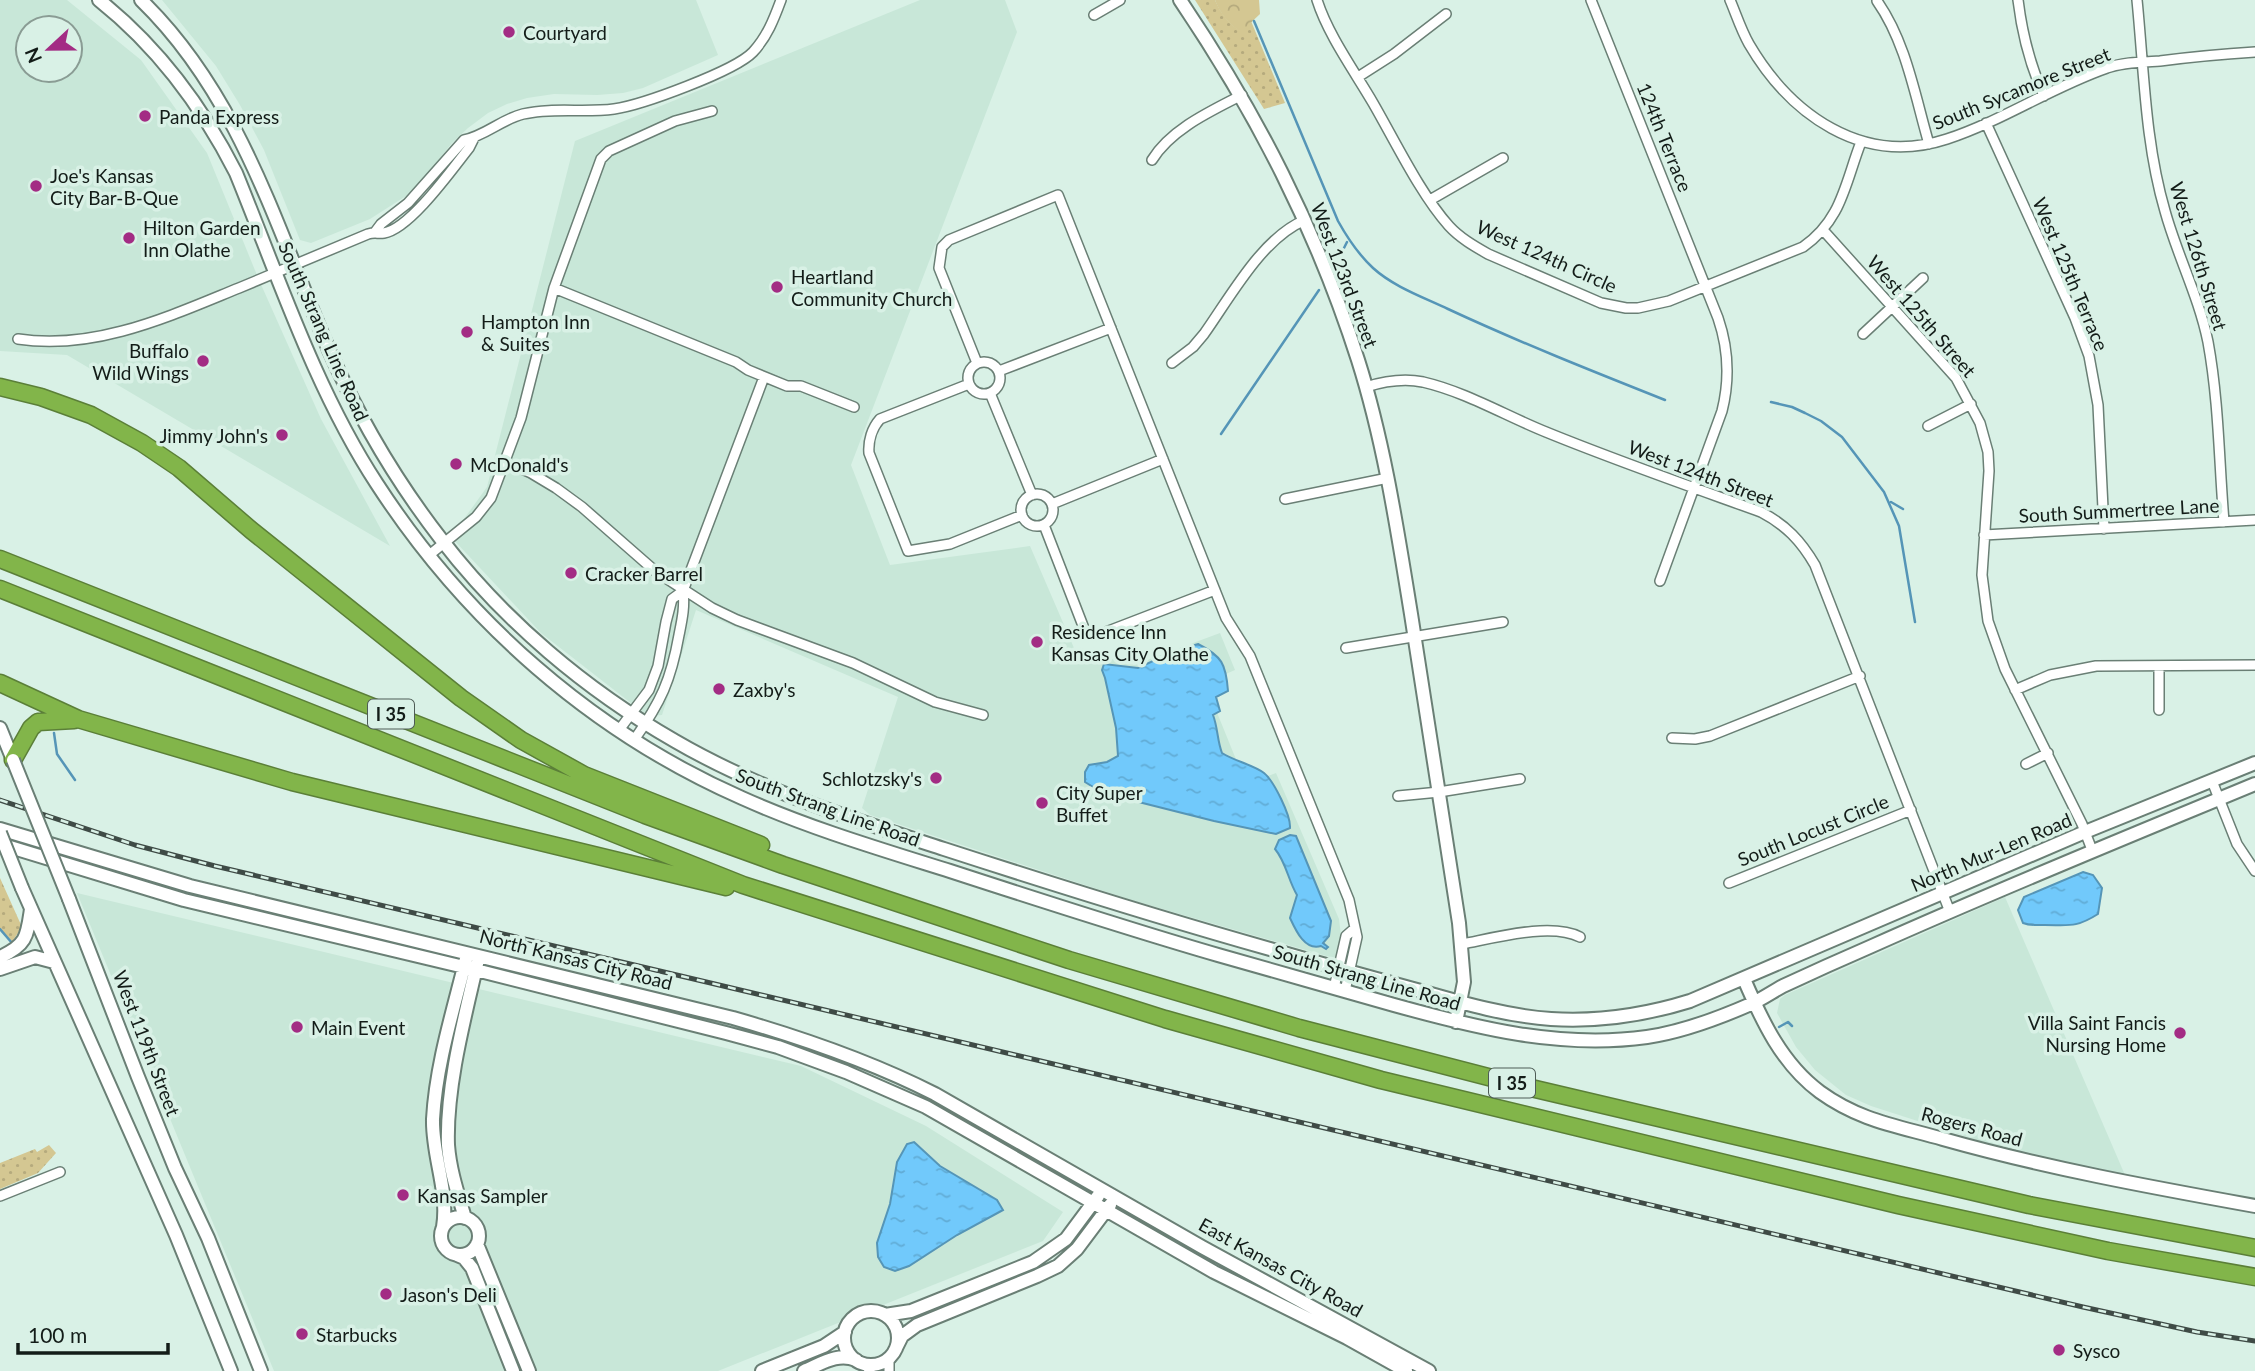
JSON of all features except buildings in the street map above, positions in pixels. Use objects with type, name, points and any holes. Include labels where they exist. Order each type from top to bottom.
[{"type":"highway","points":[[0,387],[41,397],[91,415],[151,449],[179,468],[251,530],[461,698],[521,740],[584,775],[771,849],[783,865]]},
{"type":"highway","name":"I 35","points":[[0,559],[214,642],[511,763],[783,865],[1069,960],[1286,1024],[1531,1088],[1922,1181],[2115,1223],[2255,1248]]},
{"type":"highway","name":"I 35","points":[[0,589],[743,885],[1165,1019],[1381,1080],[1898,1205],[2108,1251],[2255,1277]]},
{"type":"highway","points":[[0,683],[78,719],[292,782],[664,870],[724,887],[743,885]]},
{"type":"highway","points":[[13,760],[31,728],[38,722],[78,719]]},
{"type":"main road","name":"South Strang Line Road","points":[[99,0],[153,49],[178,78],[220,142],[236,173],[335,412],[376,483],[428,556],[505,640],[583,706],[634,740],[705,781],[782,815],[1123,928],[1456,1022],[1522,1036],[1607,1040],[1668,1033],[1754,1003]]},
{"type":"main road","name":"South Strang Line Road","points":[[141,0],[195,61],[227,112],[254,164],[329,349],[356,408],[397,476],[443,543],[500,606],[532,636],[591,686],[645,724],[748,779],[867,824],[1129,909],[1461,1002],[1524,1016],[1552,1019],[1608,1018],[1663,1009],[1744,979]]},
{"type":"main road","name":"West 123rd Street","points":[[1181,0],[1242,95],[1305,220],[1331,281],[1366,387],[1388,478],[1462,944],[1464,982],[1456,1022]]},
{"type":"main road","name":"West 119th Street","points":[[0,729],[138,1077],[175,1168],[208,1238],[261,1371]]},
{"type":"main road","name":"North Mur-Len Road","points":[[1744,979],[2085,832],[2255,763]]},
{"type":"main road","name":"North Mur-Len Road","points":[[1754,1003],[1776,990],[1950,912],[2092,850],[2255,784]]},
{"type":"main road","points":[[0,831],[54,962],[176,1236],[230,1371]]},
{"type":"main road","name":"North Kansas City Road","points":[[0,831],[190,886],[733,1018],[819,1044],[891,1072],[936,1094],[1116,1196]]},
{"type":"main road","name":"North Kansas City Road","points":[[0,844],[184,900],[470,968],[778,1047],[846,1072],[926,1107],[1107,1210]]},
{"type":"main road","points":[[0,957],[23,943],[32,909]]},
{"type":"main road","points":[[473,954],[448,1119],[452,1175],[465,1218],[478,1232],[477,1244],[529,1371]]},
{"type":"main road","points":[[0,969],[35,957],[54,962]]},
{"type":"main road","points":[[470,968],[442,1061],[433,1120],[435,1150],[445,1201],[441,1232],[446,1249],[464,1258],[472,1268],[513,1371]]},
{"type":"main road","name":"Rogers Road","points":[[1744,979],[1776,1044],[1792,1066],[1819,1091],[1863,1117],[2016,1159],[2255,1206]]},
{"type":"main road","points":[[864,1365],[847,1348],[845,1332],[849,1323],[862,1313],[870,1311],[885,1315],[911,1311],[1033,1262],[1066,1239],[1103,1188]]},
{"type":"main road","points":[[804,1371],[838,1357],[848,1356],[864,1365],[882,1363],[891,1359],[902,1336],[917,1325],[1058,1266],[1077,1249],[1116,1196]]},
{"type":"main road","name":"East Kansas City Road","points":[[1116,1196],[1202,1247],[1429,1371]]},
{"type":"main road","name":"East Kansas City Road","points":[[1107,1210],[1214,1272],[1347,1338],[1406,1371]]},
{"type":"main road","points":[[443,1227],[453,1219],[465,1218]]},
{"type":"main road","points":[[457,1255],[468,1253],[477,1244]]},
{"type":"main road","points":[[885,1315],[895,1326],[898,1341],[891,1359]]},
{"type":"main road","points":[[762,1371],[824,1346],[845,1332]]},
{"type":"street","points":[[18,340],[61,343],[131,329],[375,232],[384,233],[399,226],[418,209],[469,148],[474,138],[499,123],[522,114],[548,110],[612,109],[636,105],[723,70],[747,57],[761,41],[781,0]]},
{"type":"street","points":[[1094,15],[1120,0]]},
{"type":"street","name":"West 124th Circle","points":[[1317,0],[1322,14],[1430,200],[1450,227],[1473,246],[1601,303],[1626,308],[1650,307],[1706,287]]},
{"type":"street","name":"124th Terrace","points":[[1591,0],[1706,287],[1723,334],[1728,360],[1727,391],[1722,411],[1660,581]]},
{"type":"street","name":"South Sycamore Street","points":[[1730,0],[1748,42],[1769,75],[1789,97],[1816,120],[1838,132],[1861,142],[1896,147],[1929,144],[1961,134],[2107,68],[2255,52]]},
{"type":"street","points":[[2018,0],[2026,44],[2044,96]]},
{"type":"street","name":"West 126th Street","points":[[2137,0],[2149,125],[2158,185],[2201,316],[2213,370],[2224,522]]},
{"type":"street","points":[[1877,1],[1898,35],[1929,144]]},
{"type":"street","points":[[1358,77],[1394,54],[1446,13]]},
{"type":"street","points":[[1152,160],[1159,149],[1177,133],[1242,95]]},
{"type":"street","points":[[428,556],[476,517],[491,498],[521,418],[554,288],[601,159],[609,151],[676,121],[712,111]]},
{"type":"street","name":"West 125th Terrace","points":[[1986,123],[2075,318],[2089,356],[2098,405],[2104,529]]},
{"type":"street","points":[[1706,287],[1803,247],[1823,230],[1840,205],[1861,142]]},
{"type":"street","points":[[1430,200],[1503,158]]},
{"type":"street","points":[[977,363],[939,268],[942,247],[949,240],[1058,195],[1214,590],[1226,618],[1250,656],[1349,900],[1357,937],[1339,989]]},
{"type":"street","points":[[1172,363],[1193,347],[1204,334],[1269,245],[1287,229],[1305,220]]},
{"type":"street","name":"West 125th Street","points":[[1823,230],[1956,378],[1980,423],[1988,452],[1989,471],[1982,575],[1988,621],[1995,646],[2092,850]]},
{"type":"street","points":[[1863,334],[1923,278]]},
{"type":"street","points":[[554,288],[736,362],[764,377],[787,386],[802,386],[854,407]]},
{"type":"street","points":[[999,371],[1111,328]]},
{"type":"street","points":[[987,362],[999,371],[998,387],[990,393],[977,393],[969,384],[969,370],[977,363],[987,362]]},
{"type":"street","points":[[634,740],[661,698],[673,670],[685,606],[683,591],[764,377]]},
{"type":"street","name":"West 124th Street","points":[[1366,387],[1390,380],[1404,380],[1444,388],[1546,432],[1773,519],[1794,534],[1815,565],[1950,912]]},
{"type":"street","points":[[969,384],[880,419],[868,445],[908,551],[950,544],[1022,515]]},
{"type":"street","points":[[990,393],[1032,495]]},
{"type":"street","points":[[1928,426],[1971,404]]},
{"type":"street","points":[[1052,504],[1163,459]]},
{"type":"street","points":[[504,461],[531,472],[556,488],[582,507],[655,571],[683,591],[737,620],[853,663],[935,702],[982,715]]},
{"type":"street","points":[[1285,499],[1388,478]]},
{"type":"street","points":[[1032,495],[1044,495],[1052,504],[1051,518],[1044,525],[1033,526],[1022,515],[1024,501],[1032,495]]},
{"type":"street","name":"South Summertree Lane","points":[[1984,535],[2255,520]]},
{"type":"street","points":[[1044,525],[1084,631],[1091,635],[1098,635],[1214,590]]},
{"type":"street","points":[[619,730],[649,690],[659,666],[672,598],[683,591]]},
{"type":"street","points":[[1346,648],[1503,622]]},
{"type":"street","points":[[2015,690],[2050,675],[2096,666],[2255,665]]},
{"type":"street","points":[[2159,667],[2159,710]]},
{"type":"street","points":[[1672,738],[1695,739],[1710,736],[1860,676]]},
{"type":"street","points":[[2026,764],[2048,753]]},
{"type":"street","points":[[1398,796],[1520,779]]},
{"type":"street","points":[[2212,781],[2237,844],[2255,871]]},
{"type":"street","name":"South Locust Circle","points":[[1729,883],[1911,810]]},
{"type":"street","points":[[1462,944],[1541,931],[1569,931],[1580,937]]},
{"type":"street","points":[[0,1196],[61,1172]]},
{"type":"shaded area","points":[[0,0],[67,0],[141,60],[207,153],[259,280],[321,419],[390,546],[67,355],[0,351]]},
{"type":"shaded area","points":[[162,0],[696,0],[718,55],[643,88],[623,93],[554,94],[507,104],[488,113],[468,128],[406,196],[370,219],[311,243],[300,240],[264,150],[240,105],[216,66]]},
{"type":"shaded area","points":[[920,0],[1005,0],[1017,32],[851,465],[890,565],[1030,546],[1074,648],[1134,665],[1220,633],[1235,670],[1205,683],[1246,784],[1276,773],[1339,919],[1344,961],[1131,900],[870,815],[862,808],[898,697],[696,610],[662,715],[650,716],[541,633],[451,537],[487,487],[575,141]]},
{"type":"shaded area","points":[[77,893],[801,1066],[926,1126],[1063,1212],[1043,1241],[718,1371],[274,1371]]},
{"type":"shaded area","points":[[2005,897],[2125,1175],[2017,1153],[1871,1106],[1846,1095],[1815,1070],[1796,1047],[1777,1013],[1780,999],[1785,995]]},
{"type":"green space","points":[[1195,0],[1215,0],[1225,18],[1241,31],[1251,21],[1285,103],[1264,109]]},
{"type":"green space","points":[[1215,0],[1259,0],[1260,14],[1241,32],[1225,18]]},
{"type":"green space","points":[[0,878],[22,927],[12,942],[0,928]]},
{"type":"green space","points":[[49,1145],[56,1153],[38,1173],[0,1189],[0,1163],[35,1149],[37,1152]]},
{"type":"water","points":[[1198,644],[1218,657],[1226,674],[1228,691],[1216,697],[1220,711],[1213,715],[1222,753],[1260,770],[1268,777],[1285,807],[1290,828],[1276,834],[1214,821],[1103,793],[1085,782],[1085,772],[1089,765],[1107,762],[1118,756],[1116,728],[1102,670],[1104,664],[1138,668],[1177,650]]},
{"type":"water","points":[[1290,835],[1296,836],[1331,921],[1329,936],[1323,943],[1328,947],[1326,949],[1306,943],[1290,918],[1297,895],[1275,849],[1279,840]]},
{"type":"water","points":[[2083,872],[2093,875],[2102,888],[2098,914],[2072,925],[2023,923],[2018,910],[2024,897]]},
{"type":"water","points":[[914,1142],[940,1166],[997,1200],[1003,1210],[909,1266],[895,1271],[884,1267],[878,1257],[877,1243],[890,1204],[897,1162],[907,1144]]},
{"type":"waterway","points":[[1254,21],[1338,221],[1373,268],[1399,286],[1475,321],[1665,400]]},
{"type":"waterway","points":[[1339,258],[1347,242]]},
{"type":"waterway","points":[[1221,434],[1319,290]]},
{"type":"waterway","points":[[1771,402],[1805,413],[1842,437],[1884,492],[1899,526],[1915,622]]},
{"type":"waterway","points":[[1891,502],[1903,509]]},
{"type":"waterway","points":[[54,733],[57,754],[75,780]]},
{"type":"waterway","points":[[0,929],[12,943]]},
{"type":"waterway","points":[[1779,1027],[1788,1022],[1792,1026]]},
{"type":"railway","points":[[0,800],[135,845],[215,866],[2083,1307],[2197,1332],[2255,1341]]},
{"type":"place","name":"Courtyard","points":[[509,32]]},
{"type":"place","name":"Panda Express","points":[[145,116]]},
{"type":"place","name":"Joe's Kansas City Bar-B-Que","points":[[36,186]]},
{"type":"place","name":"Hilton Garden Inn Olathe","points":[[129,238]]},
{"type":"place","name":"Heartland Community Church","points":[[777,287]]},
{"type":"place","name":"Hampton Inn & Suites","points":[[467,332]]},
{"type":"place","name":"Buffalo Wild Wings","points":[[203,361]]},
{"type":"place","name":"Jimmy John's","points":[[282,435]]},
{"type":"place","name":"McDonald's","points":[[456,464]]},
{"type":"place","name":"Cracker Barrel","points":[[571,573]]},
{"type":"place","name":"Residence Inn Kansas City Olathe","points":[[1037,642]]},
{"type":"place","name":"Zaxby's","points":[[719,689]]},
{"type":"place","name":"Schlotzsky's","points":[[936,778]]},
{"type":"place","name":"City Super Buffet","points":[[1042,803]]},
{"type":"place","name":"Main Event","points":[[297,1027]]},
{"type":"place","name":"Villa Saint Fancis Nursing Home","points":[[2180,1033]]},
{"type":"place","name":"Kansas Sampler","points":[[403,1195]]},
{"type":"place","name":"Jason's Deli","points":[[386,1294]]},
{"type":"place","name":"Starbucks","points":[[302,1334]]},
{"type":"place","name":"Sysco","points":[[2059,1350]]}]
